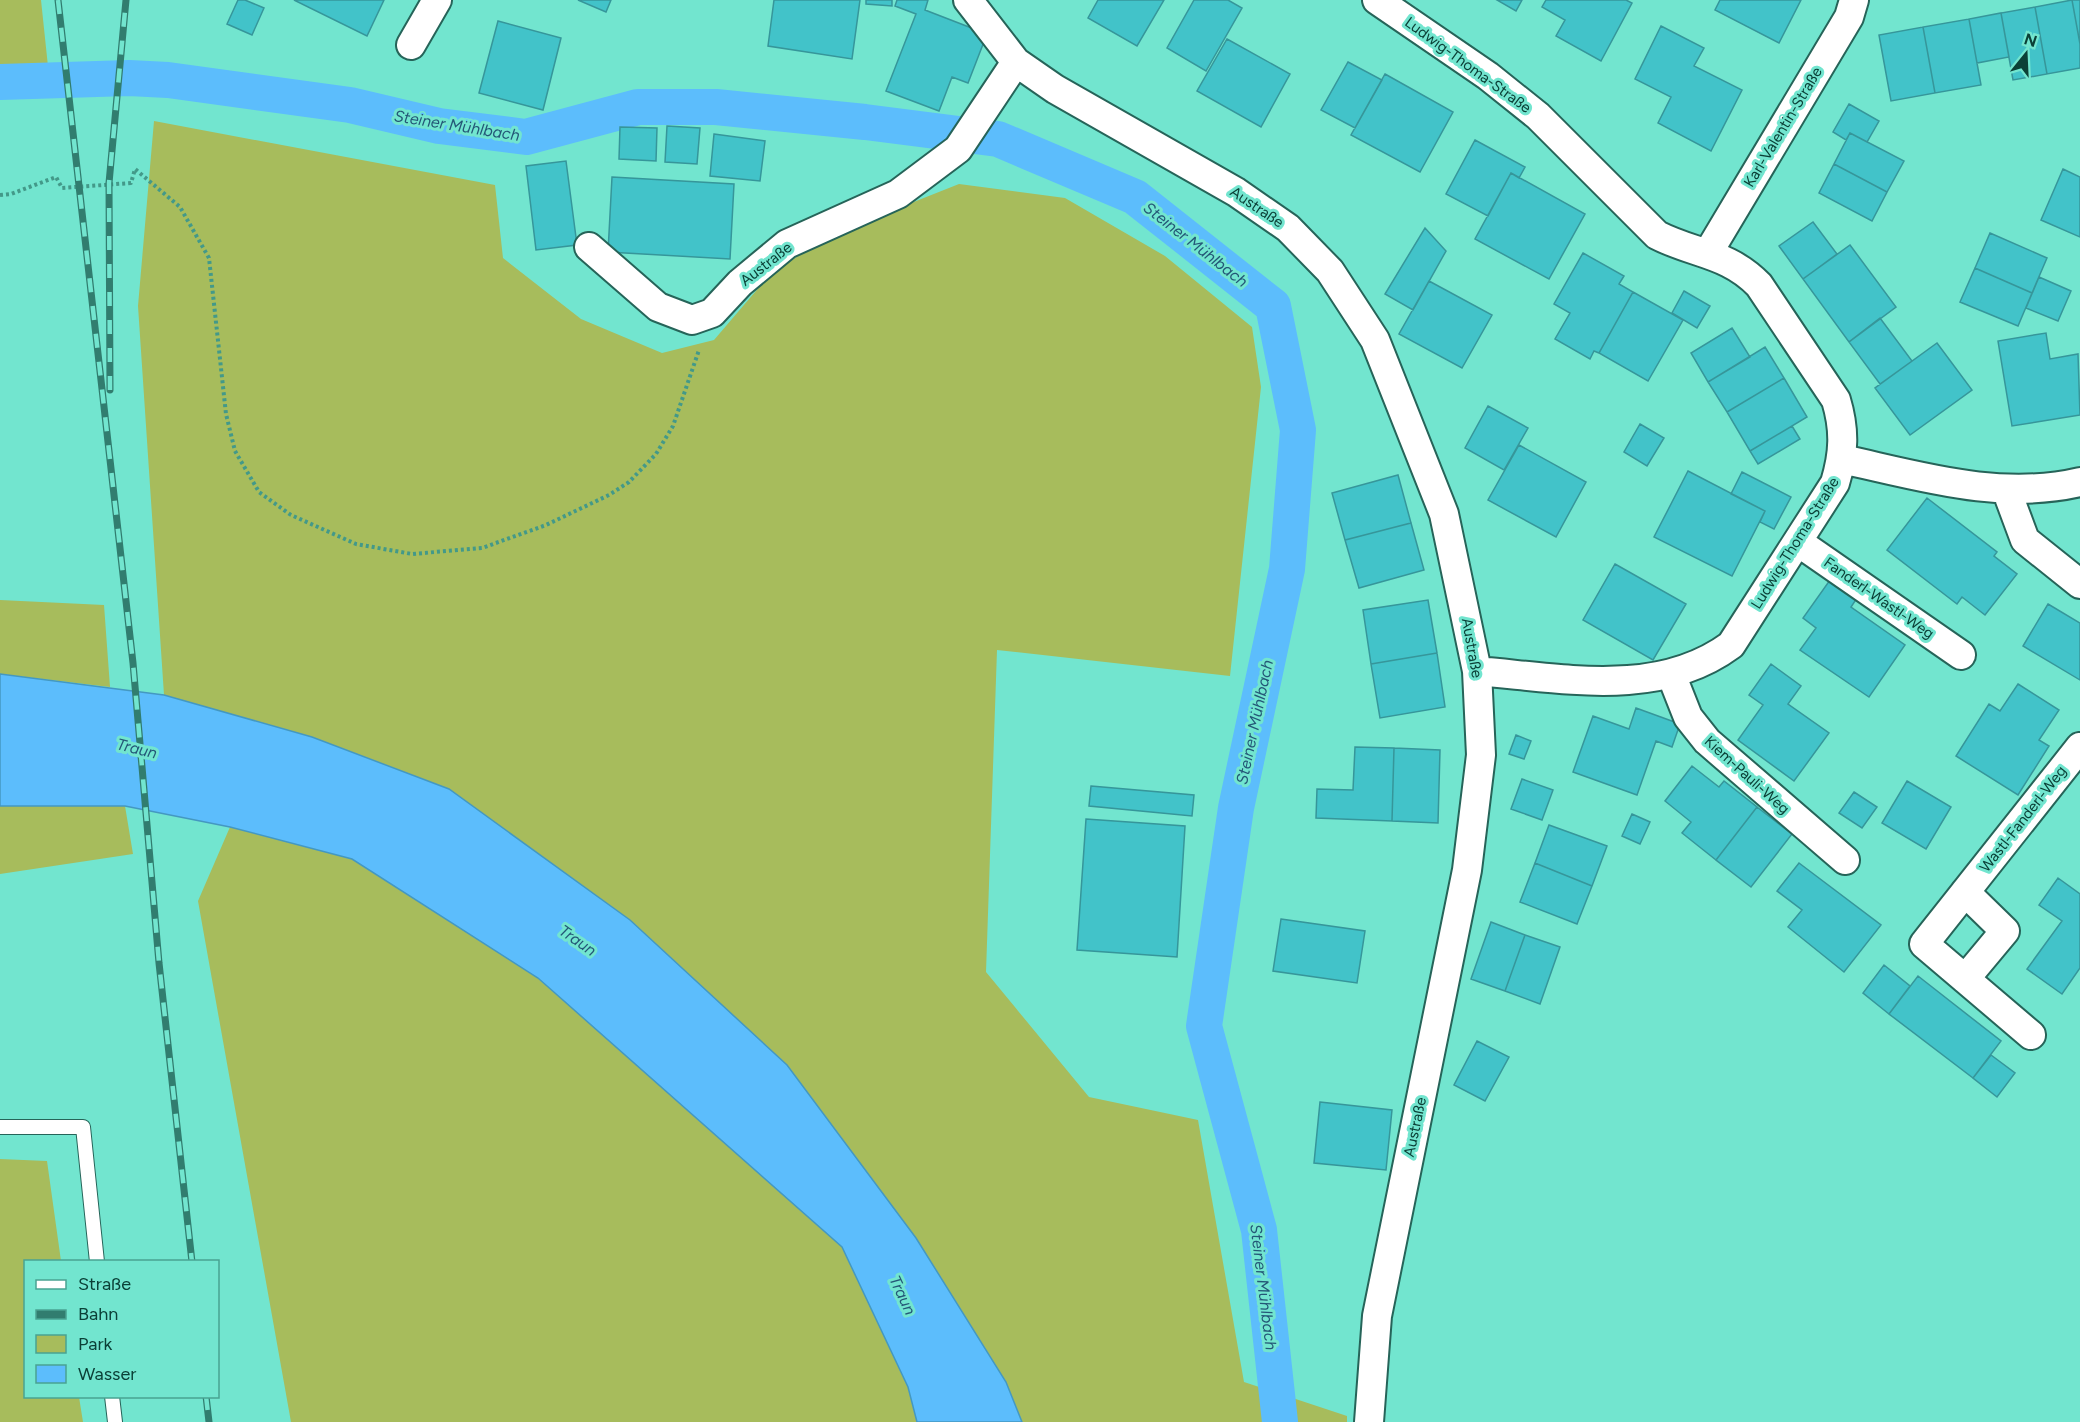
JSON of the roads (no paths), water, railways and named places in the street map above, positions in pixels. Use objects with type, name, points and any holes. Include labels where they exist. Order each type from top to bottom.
[{"type":"street","points":[[411,45],[437,0]]},
{"type":"street","name":"Austraße","points":[[968,0],[1016,62],[1055,89],[1236,192],[1288,228],[1330,272],[1375,340],[1444,514],[1478,671],[1481,755],[1467,870],[1377,1316],[1369,1422]]},
{"type":"street","name":"Ludwig-Thoma-Straße","points":[[1377,0],[1488,76],[1538,116],[1657,235],[1676,245],[1708,253],[1731,262],[1759,285],[1836,400],[1844,439],[1842,459],[1835,483],[1798,542],[1731,645],[1703,663],[1671,674],[1605,682],[1478,671]]},
{"type":"street","name":"Karl-Valentin-Straße","points":[[1708,253],[1848,17],[1854,0]]},
{"type":"street","name":"Austraße","points":[[589,247],[658,307],[692,320],[712,313],[740,283],[787,244],[898,194],[958,148],[1016,62]]},
{"type":"street","points":[[1842,459],[1974,487],[2006,489],[2080,482]]},
{"type":"street","points":[[2006,489],[2025,540],[2080,584]]},
{"type":"street","name":"Fanderl-Wastl-Weg","points":[[1798,542],[1961,655]]},
{"type":"street","name":"Kiem-Pauli-Weg","points":[[1671,674],[1688,717],[1707,741],[1845,860]]},
{"type":"street","name":"Wastl-Fanderl-Weg","points":[[2031,1035],[1924,944],[2080,747]]},
{"type":"street","points":[[1965,892],[2006,931],[1965,979]]},
{"type":"lane","points":[[0,1127],[83,1127],[97,1260]]},
{"type":"lane","points":[[112,1398],[115,1422]]},
{"type":"water","name":"Traun","points":[[0,674],[164,695],[312,737],[449,789],[630,920],[787,1065],[916,1238],[1006,1382],[1022,1422],[917,1422],[908,1387],[842,1247],[538,978],[352,859],[230,827],[125,806],[0,806]]},
{"type":"waterway","name":"Steiner Mühlbach","points":[[0,82],[129,78],[168,80],[350,105],[439,126],[526,137],[638,107],[716,107],[865,122],[998,139],[1135,197],[1273,306],[1298,430],[1287,569],[1236,808],[1204,1026],[1259,1230],[1280,1422]]},
{"type":"railway","points":[[58,0],[133,663],[159,963],[192,1260]]},
{"type":"railway","points":[[110,390],[109,183],[126,0]]},
{"type":"railway","points":[[206,1398],[209,1422]]}]
